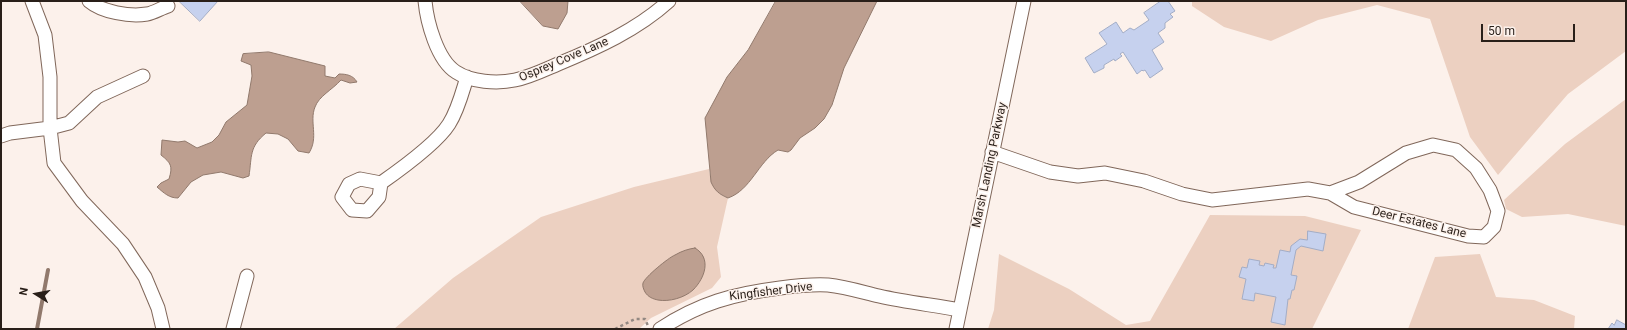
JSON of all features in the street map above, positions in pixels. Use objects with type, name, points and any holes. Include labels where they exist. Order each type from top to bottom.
[{"type":"street","points":[[32,1],[46,35],[50,77],[50,128],[54,163],[82,201],[123,244],[146,277],[158,308],[163,329]]},
{"type":"street","points":[[89,1],[94,5],[122,14],[147,14],[168,6]]},
{"type":"street","name":"Osprey Cove Lane","points":[[425,1],[435,42],[442,58],[448,66],[456,73],[467,78],[500,82],[530,76],[618,37],[658,11],[669,1]]},
{"type":"street","name":"Marsh Landing Parkway","points":[[956,329],[1024,1]]},
{"type":"street","points":[[1,136],[10,133],[50,128],[69,123],[97,97],[143,76]]},
{"type":"street","points":[[381,183],[398,171],[440,136],[449,125],[456,112],[467,78]]},
{"type":"street","name":"Deer Estates Lane","points":[[992,152],[1050,172],[1078,176],[1105,174],[1144,181],[1182,194],[1212,200],[1308,189],[1330,193],[1354,206],[1468,236],[1484,236],[1494,227],[1498,211],[1490,190],[1476,168],[1456,150],[1432,145],[1406,154],[1359,182],[1330,193]]},
{"type":"street","points":[[233,329],[247,276]]},
{"type":"street","name":"Kingfisher Drive","points":[[660,329],[698,308],[724,298],[751,292],[794,286],[839,286],[880,296],[960,310]]},
{"type":"path","points":[[615,329],[636,319],[646,319]]},
{"type":"shaded area","points":[[520,1],[568,1],[567,13],[558,29],[543,26]]},
{"type":"shaded area","points":[[776,1],[877,1],[844,68],[832,105],[824,119],[815,128],[800,138],[791,150],[788,152],[778,150],[771,155],[743,189],[728,198],[718,192],[711,182],[705,118],[727,77],[748,50]]},
{"type":"shaded area","points":[[1192,1],[1626,1],[1626,51],[1568,94],[1498,175],[1470,137],[1430,19],[1377,5],[1318,20],[1271,41],[1224,27],[1192,6]]},
{"type":"shaded area","points":[[269,52],[325,66],[325,76],[335,78],[339,74],[347,75],[351,76],[357,82],[350,83],[341,80],[317,103],[313,113],[314,135],[312,147],[309,153],[298,151],[288,139],[278,134],[266,133],[254,147],[252,152],[249,176],[243,178],[221,172],[203,175],[191,182],[178,198],[164,193],[157,187],[169,179],[171,168],[167,160],[161,155],[162,140],[178,142],[185,141],[197,148],[212,142],[219,135],[226,122],[247,105],[252,76],[251,65],[241,61],[243,54]]},
{"type":"shaded area","points":[[1626,99],[1626,226],[1568,214],[1522,217],[1506,209],[1504,200],[1565,144]]},
{"type":"shaded area","points":[[709,169],[711,179],[716,190],[728,198],[717,247],[721,277],[712,288],[651,318],[639,329],[394,329],[453,278],[541,217],[634,187]]},
{"type":"shaded area","points":[[1210,215],[1305,216],[1361,230],[1312,329],[988,329],[994,310],[999,254],[1069,289],[1126,325],[1150,321]]},
{"type":"shaded area","points":[[695,248],[704,257],[705,268],[701,280],[693,290],[676,299],[667,300],[656,300],[651,298],[645,292],[643,284],[645,280],[657,268],[683,251]]},
{"type":"shaded area","points":[[1480,254],[1496,297],[1534,300],[1575,316],[1574,329],[1408,329],[1435,257]]},
{"type":"building","points":[[179,1],[218,1],[200,21]]},
{"type":"building","points":[[1161,1],[1168,1],[1175,11],[1170,14],[1173,17],[1165,23],[1165,28],[1158,33],[1164,42],[1152,50],[1163,69],[1150,78],[1145,70],[1142,70],[1137,74],[1123,52],[1120,54],[1122,56],[1115,61],[1114,59],[1104,65],[1104,68],[1094,73],[1085,58],[1107,44],[1099,33],[1116,22],[1123,33],[1130,28],[1134,30],[1149,20],[1144,13]]},
{"type":"building","points":[[1308,231],[1326,234],[1323,251],[1301,246],[1296,250],[1291,275],[1297,276],[1294,290],[1292,290],[1290,299],[1288,299],[1285,325],[1271,322],[1276,297],[1255,293],[1254,301],[1242,299],[1246,279],[1239,277],[1242,267],[1247,268],[1249,259],[1260,261],[1259,265],[1264,266],[1265,263],[1274,265],[1273,268],[1276,268],[1280,250],[1290,252],[1291,246],[1300,239],[1307,240]]},
{"type":"building","points":[[1617,320],[1626,325],[1626,329],[1608,329],[1612,323],[1614,325]]},
{"type":"waterway","points":[[37,329],[48,270]]}]
